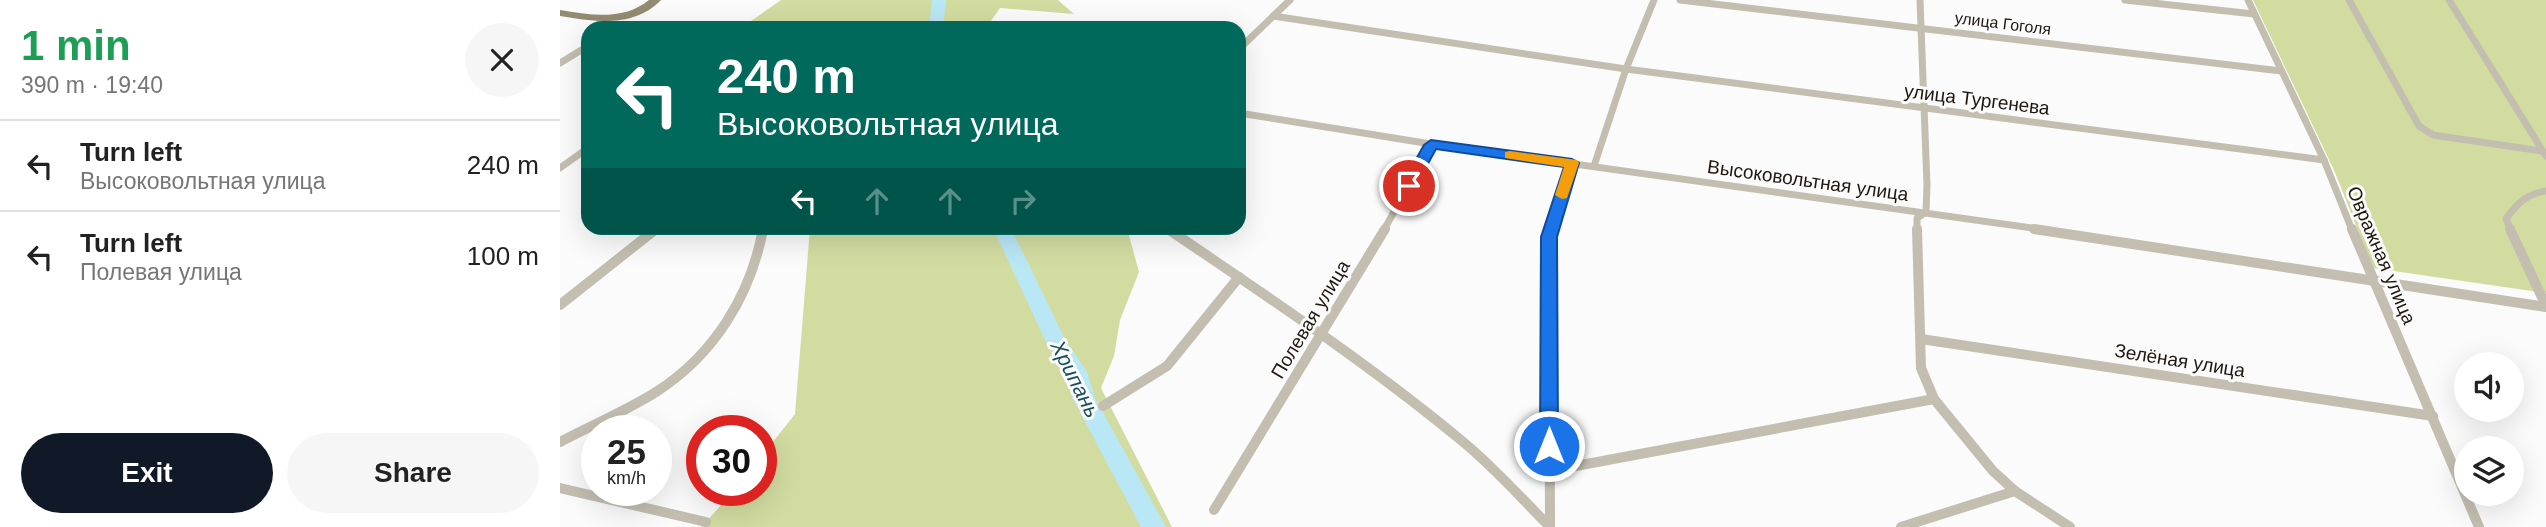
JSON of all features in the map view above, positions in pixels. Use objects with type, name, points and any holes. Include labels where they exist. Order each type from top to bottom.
[{"type":"main road","points":[[560,13],[600,19],[636,13],[656,0]]},
{"type":"street","points":[[1246,41],[1290,0]]},
{"type":"street","points":[[1594,166],[1626,69],[1654,0]]},
{"type":"street","name":"улица Гоголя","points":[[1680,0],[2281,71]]},
{"type":"street","points":[[1920,0],[1926,212],[1917,218],[1921,368],[1934,398],[1961,435],[2015,491],[2070,527]]},
{"type":"street","points":[[2125,0],[2254,14]]},
{"type":"street","name":"Овражная улица","points":[[2248,0],[2324,160],[2479,527]]},
{"type":"street","points":[[2349,0],[2414,117],[2425,131],[2447,138],[2544,154]]},
{"type":"street","points":[[2449,0],[2544,154]]},
{"type":"street","points":[[1273,16],[1626,69]]},
{"type":"street","points":[[560,63],[581,50]]},
{"type":"street","name":"улица Тургенева","points":[[1626,69],[2324,160]]},
{"type":"street","name":"Высоковольтная улица","points":[[1246,114],[1431,145],[1926,212],[2546,307]]},
{"type":"street","name":"Полевая улица","points":[[1214,510],[1386,227],[1431,145]]},
{"type":"street","points":[[560,168],[581,153]]},
{"type":"street","points":[[1550,527],[1549,237],[1572,163]]},
{"type":"street","points":[[2546,191],[2530,193],[2515,204],[2506,219],[2546,307]]},
{"type":"street","points":[[560,306],[648,235]]},
{"type":"street","points":[[560,442],[668,384],[709,348],[736,306],[751,275],[762,235]]},
{"type":"street","points":[[1177,235],[1322,334],[1464,443],[1550,527]]},
{"type":"street","points":[[1103,406],[1167,366],[1239,277]]},
{"type":"street","name":"Зелёная улица","points":[[1921,338],[2433,416]]},
{"type":"street","points":[[1549,471],[1934,398]]},
{"type":"street","points":[[560,488],[706,522]]},
{"type":"street","points":[[1900,527],[2015,491]]},
{"type":"green space","points":[[781,0],[1058,0],[1074,14],[1000,8],[991,21],[751,21]]},
{"type":"green space","points":[[2253,0],[2546,0],[2546,293],[2373,268],[2334,170]]},
{"type":"green space","points":[[809,235],[1129,235],[1139,272],[1120,320],[1114,356],[1101,388],[1172,527],[701,527],[720,506],[777,506],[777,437],[795,414]]},
{"type":"waterway","name":"Хрипань","points":[[937,21],[939,0]]},
{"type":"waterway","name":"Хрипань","points":[[1005,235],[1056,342],[1076,372],[1084,399],[1154,527]]},
{"type":"slow traffic","points":[[1510,155],[1572,163],[1562,195]]},
{"type":"route","points":[[1409,186],[1431,145],[1572,163],[1549,237],[1549,446]]}]
